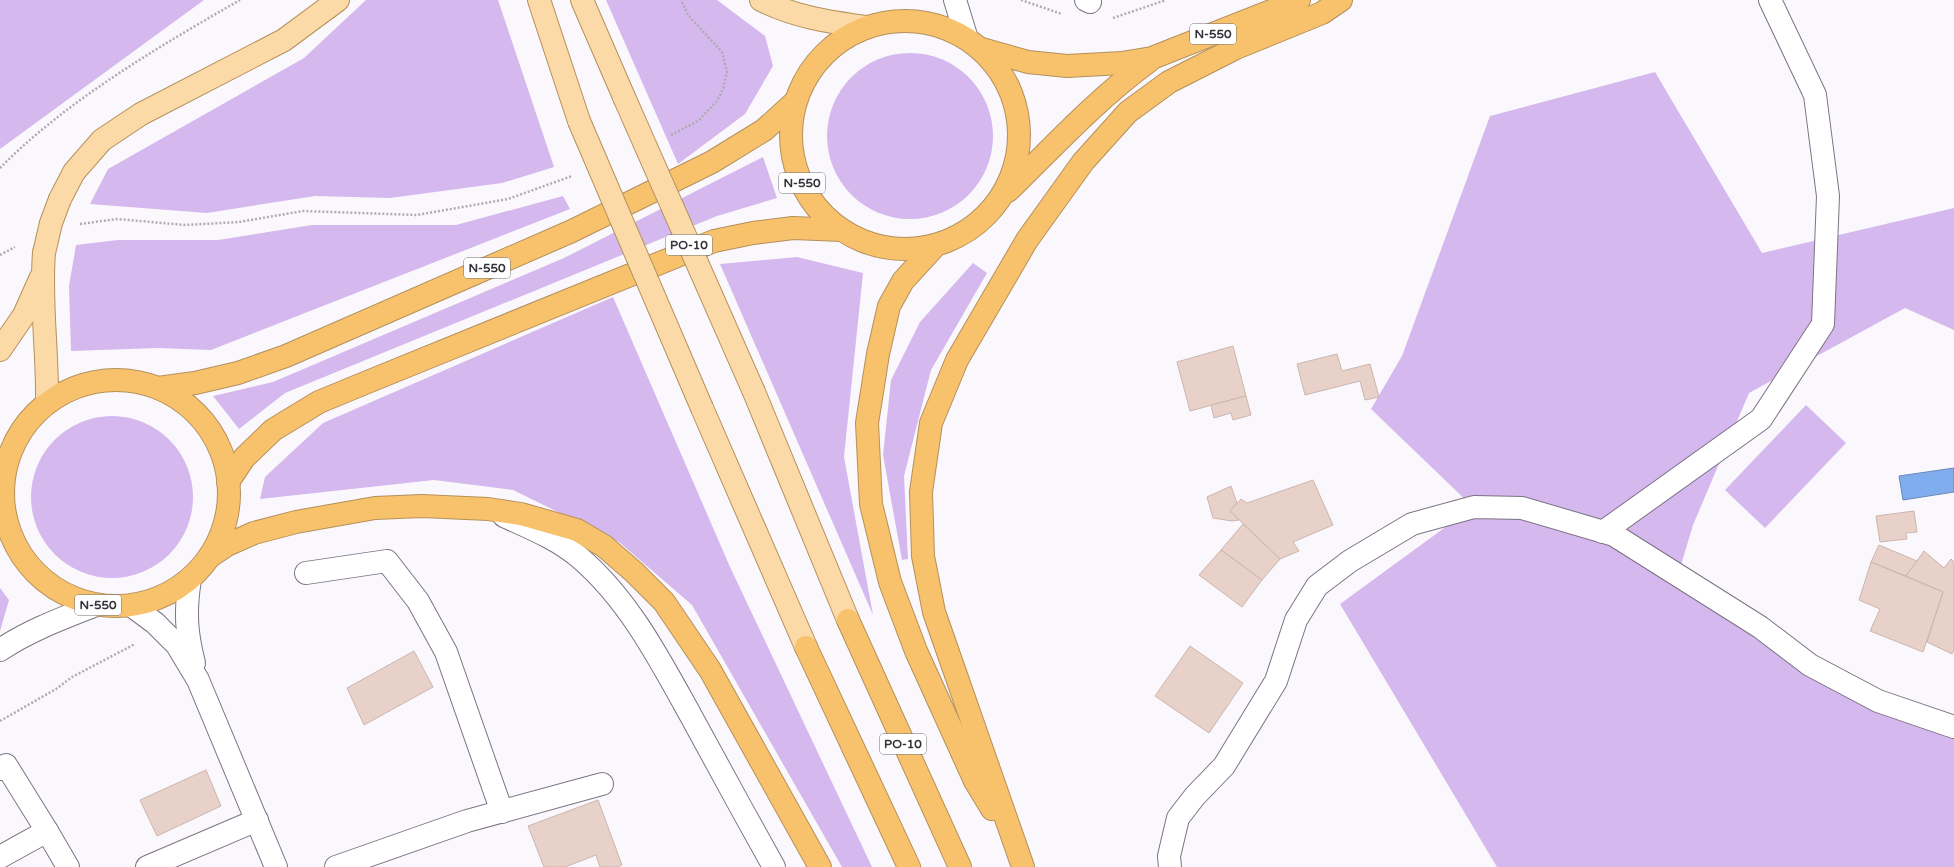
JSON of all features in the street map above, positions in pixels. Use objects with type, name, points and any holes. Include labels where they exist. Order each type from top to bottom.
[{"type":"highway","name":"N-550","points":[[975,44],[997,67],[1009,86],[1016,108],[1020,131],[1018,154],[1012,176],[1001,197],[989,214],[973,227],[955,238],[935,246],[903,249],[871,244],[842,230],[820,211],[803,187],[794,160],[791,130],[795,102],[806,77],[822,55],[842,38],[866,27],[892,21],[918,20],[944,27],[975,44],[1028,62],[1067,66],[1096,66],[1152,58],[1299,0]]},
{"type":"highway","points":[[1023,867],[1010,834],[934,612],[923,556],[921,492],[931,423],[957,360],[1027,240],[1083,162],[1128,112],[1169,82],[1236,48],[1322,13],[1341,0]]},
{"type":"highway","name":"N-550","points":[[1001,197],[1104,97],[1152,58]]},
{"type":"highway","name":"N-550","points":[[158,388],[195,383],[238,373],[286,356],[572,231],[712,162],[764,130],[795,102]]},
{"type":"highway","name":"N-550","points":[[228,482],[244,458],[273,430],[319,402],[714,241],[753,232],[793,228],[842,230]]},
{"type":"highway","points":[[935,246],[903,281],[889,306],[878,354],[867,423],[871,504],[890,582],[916,651],[986,802],[1010,834]]},
{"type":"highway","name":"N-550","points":[[100,381],[130,381],[158,388],[185,404],[206,426],[221,452],[228,482],[228,508],[222,534],[209,557],[190,579],[163,596],[132,606],[96,605],[66,595],[40,578],[20,554],[4,523],[2,496],[8,442],[47,403],[72,388],[100,381]]},
{"type":"highway","points":[[209,557],[228,545],[254,533],[296,522],[375,508],[422,506],[488,509],[521,514],[577,530],[604,546],[634,572],[664,602],[710,670],[820,867]]},
{"type":"highway","name":"PO-10","points":[[848,620],[960,867]]},
{"type":"highway","points":[[806,647],[909,867]]},
{"type":"main road","points":[[47,403],[48,367],[42,274],[44,253],[51,223],[60,199],[74,172],[102,140],[141,114],[284,40],[338,0]]},
{"type":"main road","points":[[539,0],[579,121],[806,647]]},
{"type":"main road","name":"PO-10","points":[[582,0],[754,392],[848,620]]},
{"type":"main road","points":[[761,0],[802,17],[866,27]]},
{"type":"main road","points":[[0,350],[24,315],[42,274]]},
{"type":"street","points":[[955,0],[975,44]]},
{"type":"street","points":[[1602,532],[1761,419],[1823,324],[1828,196],[1815,95],[1770,0]]},
{"type":"street","points":[[1170,867],[1169,856],[1178,818],[1195,796],[1224,766],[1276,681],[1296,620],[1317,586],[1350,561],[1412,524],[1474,507],[1522,508],[1614,535],[1760,627],[1810,665],[1878,701],[1954,727]]},
{"type":"street","points":[[488,509],[545,534],[580,557],[630,613],[671,680],[774,867]]},
{"type":"street","points":[[306,573],[387,561],[418,601],[446,652],[502,812]]},
{"type":"street","points":[[190,579],[186,606],[188,639],[198,680],[276,867]]},
{"type":"street","points":[[0,650],[16,639],[44,625],[96,605]]},
{"type":"street","points":[[132,606],[155,623],[176,645],[198,680]]},
{"type":"street","points":[[0,769],[6,765],[68,867]]},
{"type":"street","points":[[336,867],[467,821],[602,784]]},
{"type":"street","points":[[147,867],[257,820]]},
{"type":"street","points":[[0,857],[47,831]]},
{"type":"path","points":[[0,168],[16,152],[99,86],[240,0]]},
{"type":"path","points":[[666,137],[698,121],[703,116],[717,101],[723,89],[727,72],[722,52],[688,15],[681,0]]},
{"type":"path","points":[[72,226],[117,219],[185,225],[239,222],[303,211],[417,215],[508,199],[574,175]]},
{"type":"path","points":[[0,255],[18,246]]},
{"type":"path","points":[[0,721],[56,689],[72,678],[137,643]]},
{"type":"shaded area","points":[[0,0],[204,0],[0,149]]},
{"type":"shaded area","points":[[366,0],[498,0],[554,167],[502,183],[390,198],[315,196],[207,213],[90,204],[108,169],[304,58]]},
{"type":"shaded area","points":[[606,0],[717,0],[765,36],[773,66],[745,114],[678,164]]},
{"type":"shaded area","points":[[902,53],[918,53],[942,59],[969,77],[987,104],[992,120],[992,152],[987,168],[969,195],[956,205],[934,216],[918,219],[902,219],[878,213],[857,200],[846,189],[833,168],[830,160],[827,144],[827,128],[833,104],[846,83],[857,72],[878,59],[886,56]]},
{"type":"shaded area","points":[[1655,72],[1762,253],[1954,208],[1954,330],[1905,308],[1749,393],[1693,525],[1678,575],[1810,665],[1954,727],[1954,867],[1497,867],[1340,604],[1473,507],[1371,409],[1402,356],[1490,116]]},
{"type":"shaded area","points":[[763,157],[777,198],[717,216],[285,393],[239,429],[213,396],[273,382],[564,258]]},
{"type":"shaded area","points":[[563,196],[570,209],[211,350],[158,348],[71,351],[69,286],[76,245],[118,240],[218,240],[312,225],[456,225]]},
{"type":"shaded area","points":[[797,257],[863,273],[844,457],[873,615],[720,264]]},
{"type":"shaded area","points":[[973,263],[987,273],[931,370],[904,476],[908,559],[902,560],[883,455],[891,380],[920,322]]},
{"type":"shaded area","points":[[613,297],[730,567],[872,867],[842,867],[692,605],[619,542],[513,490],[434,480],[260,499],[265,477],[323,423]]},
{"type":"shaded area","points":[[1806,405],[1846,443],[1765,528],[1725,490]]},
{"type":"shaded area","points":[[112,416],[143,422],[163,434],[175,446],[187,466],[193,497],[187,528],[175,548],[163,560],[143,572],[112,578],[81,572],[61,560],[49,548],[37,528],[31,497],[37,466],[49,446],[61,434],[81,422]]},
{"type":"shaded area","points":[[0,588],[9,600],[0,631]]},
{"type":"water","points":[[1954,468],[1954,492],[1903,500],[1899,476]]},
{"type":"building","points":[[1233,346],[1246,396],[1190,411],[1177,362]]},
{"type":"building","points":[[1337,354],[1342,371],[1370,364],[1379,397],[1365,400],[1360,381],[1305,395],[1297,364]]},
{"type":"building","points":[[1246,396],[1251,415],[1233,420],[1231,413],[1214,418],[1211,405]]},
{"type":"building","points":[[1313,480],[1333,525],[1293,542],[1299,551],[1280,559],[1230,511],[1241,499],[1247,503]]},
{"type":"building","points":[[1231,486],[1237,503],[1230,511],[1239,520],[1232,521],[1213,518],[1207,497]]},
{"type":"building","points":[[1914,511],[1917,532],[1906,533],[1907,539],[1880,542],[1876,516]]},
{"type":"building","points":[[1243,524],[1280,559],[1262,580],[1221,550]]},
{"type":"building","points":[[1879,545],[1917,561],[1906,576],[1871,562]]},
{"type":"building","points":[[1221,550],[1262,580],[1242,607],[1199,575]]},
{"type":"building","points":[[1924,551],[1944,568],[1951,559],[1954,562],[1954,650],[1952,654],[1927,642],[1943,592],[1906,576]]},
{"type":"building","points":[[1871,562],[1943,592],[1923,652],[1870,631],[1880,609],[1859,600]]},
{"type":"building","points":[[1190,646],[1243,683],[1209,733],[1155,696]]},
{"type":"building","points":[[414,651],[433,687],[364,725],[347,688]]},
{"type":"building","points":[[206,770],[221,806],[157,836],[140,800]]},
{"type":"building","points":[[598,800],[622,865],[617,867],[600,867],[596,855],[565,867],[544,867],[528,826]]}]
